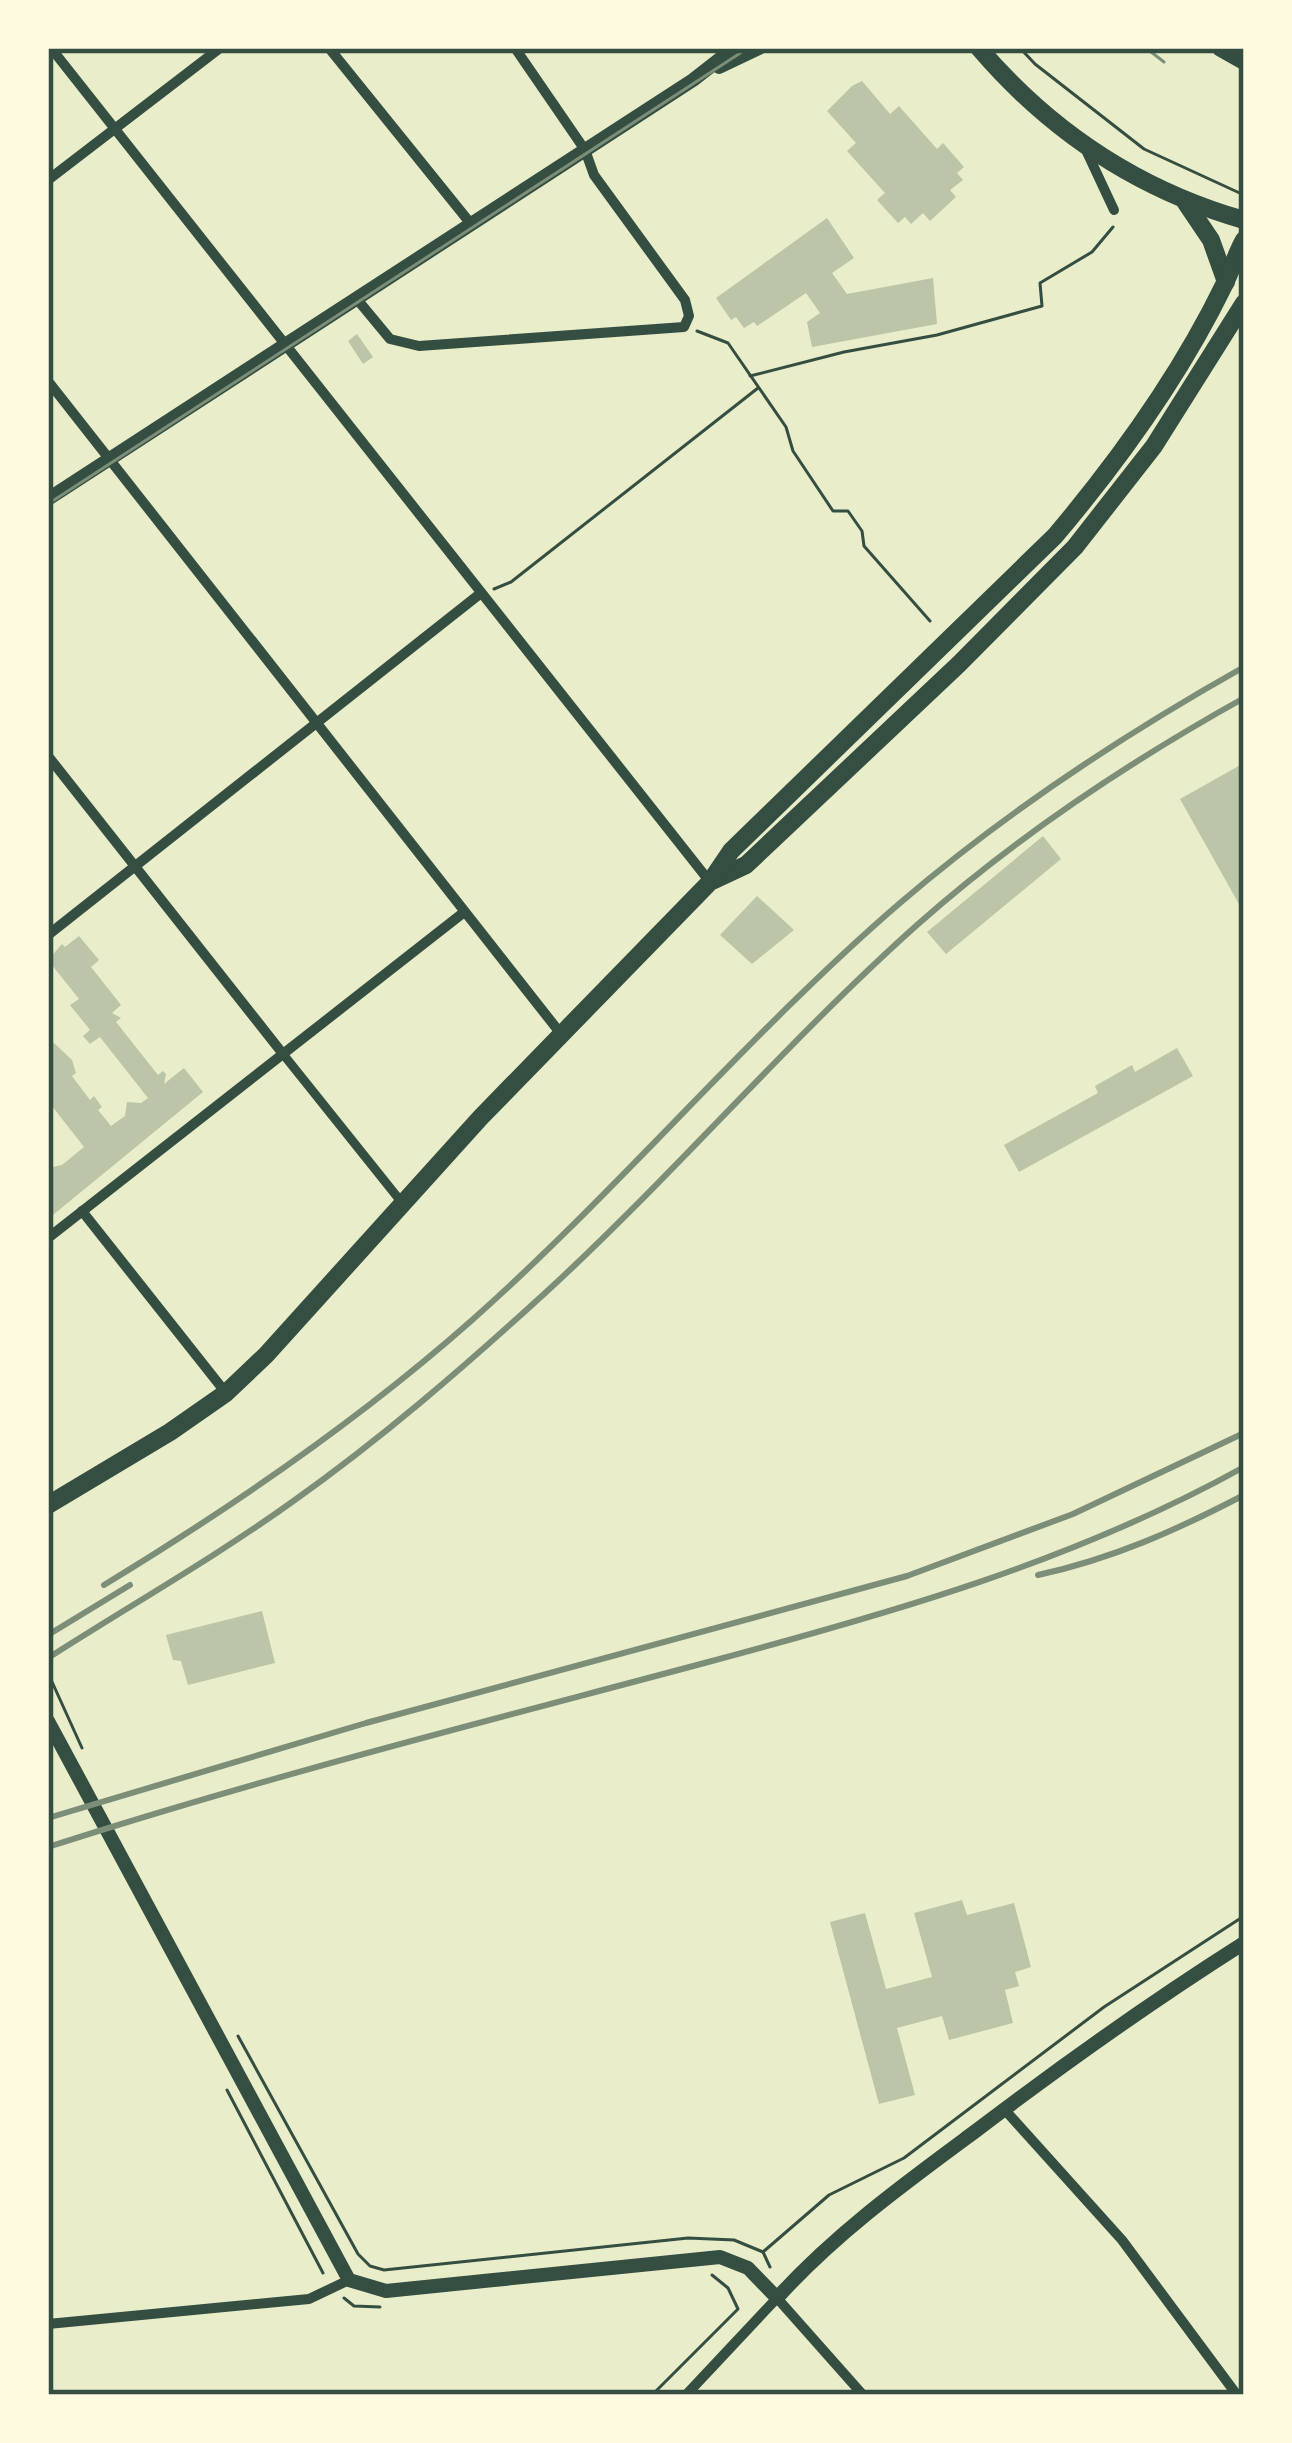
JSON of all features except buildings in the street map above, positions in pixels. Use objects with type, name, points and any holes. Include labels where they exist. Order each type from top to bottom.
[{"type":"main road","points":[[980,48],[1013,87],[1084,145],[1186,203],[1244,220]]},
{"type":"main road","points":[[1221,48],[1244,61]]},
{"type":"main road","points":[[1186,203],[1211,240],[1226,282]]},
{"type":"main road","points":[[48,1505],[226,1393],[561,1034],[710,882],[731,851],[1055,536],[1140,426],[1226,282],[1244,240]]},
{"type":"main road","points":[[710,882],[746,865],[1075,547],[1154,446],[1244,303]]},
{"type":"main road","points":[[1221,343],[1244,323]]},
{"type":"street","points":[[51,48],[710,882]]},
{"type":"street","points":[[48,180],[220,48]]},
{"type":"street","points":[[328,48],[471,224]]},
{"type":"street","points":[[356,298],[390,339],[419,346],[684,327],[689,316],[685,300],[594,175],[585,150],[515,48]]},
{"type":"street","points":[[48,499],[693,80],[734,48]]},
{"type":"street","points":[[693,80],[759,48]]},
{"type":"street","points":[[1084,145],[1115,216]]},
{"type":"street","points":[[48,381],[561,1034]]},
{"type":"street","points":[[48,935],[481,593]]},
{"type":"street","points":[[48,757],[404,1204]]},
{"type":"street","points":[[48,1238],[463,913]]},
{"type":"street","points":[[82,1210],[226,1393]]},
{"type":"street","points":[[48,1721],[349,2280]]},
{"type":"street","points":[[686,2395],[846,2228],[1158,1999],[1244,1943]]},
{"type":"street","points":[[1004,2110],[1122,2240],[1237,2395]]},
{"type":"street","points":[[48,2324],[310,2299],[349,2280],[386,2291],[719,2257],[748,2268],[863,2395]]},
{"type":"path","points":[[1021,48],[1144,149],[1244,195]]},
{"type":"path","points":[[749,376],[1042,307],[1040,283],[1108,238],[1115,216]]},
{"type":"path","points":[[684,327],[728,343],[785,427],[793,451],[833,511],[848,512],[862,531],[864,546],[929,621]]},
{"type":"path","points":[[481,593],[511,582],[759,388]]},
{"type":"path","points":[[48,1673],[86,1756]]},
{"type":"path","points":[[363,2261],[384,2270],[688,2237],[734,2240],[763,2252],[829,2195],[904,2158],[1104,2007],[1244,1916]]},
{"type":"path","points":[[652,2395],[738,2309],[728,2288],[748,2268]]},
{"type":"tram line","points":[[48,504],[748,48]]},
{"type":"tram line","points":[[1146,48],[1164,62]]},
{"type":"railway","points":[[104,1585],[294,1461],[428,1358],[580,1218],[790,1004],[940,870],[1066,776],[1244,667]]},
{"type":"railway","points":[[48,1658],[262,1523],[389,1428],[592,1249],[917,925],[1074,802],[1244,698]]},
{"type":"railway","points":[[48,1818],[366,1723],[907,1576],[1073,1514],[1244,1433]]},
{"type":"railway","points":[[48,1847],[290,1774],[908,1605],[1113,1531],[1244,1467]]},
{"type":"railway","points":[[1038,1575],[1144,1542],[1244,1495]]},
{"type":"railway","points":[[48,1635],[130,1585]]}]
